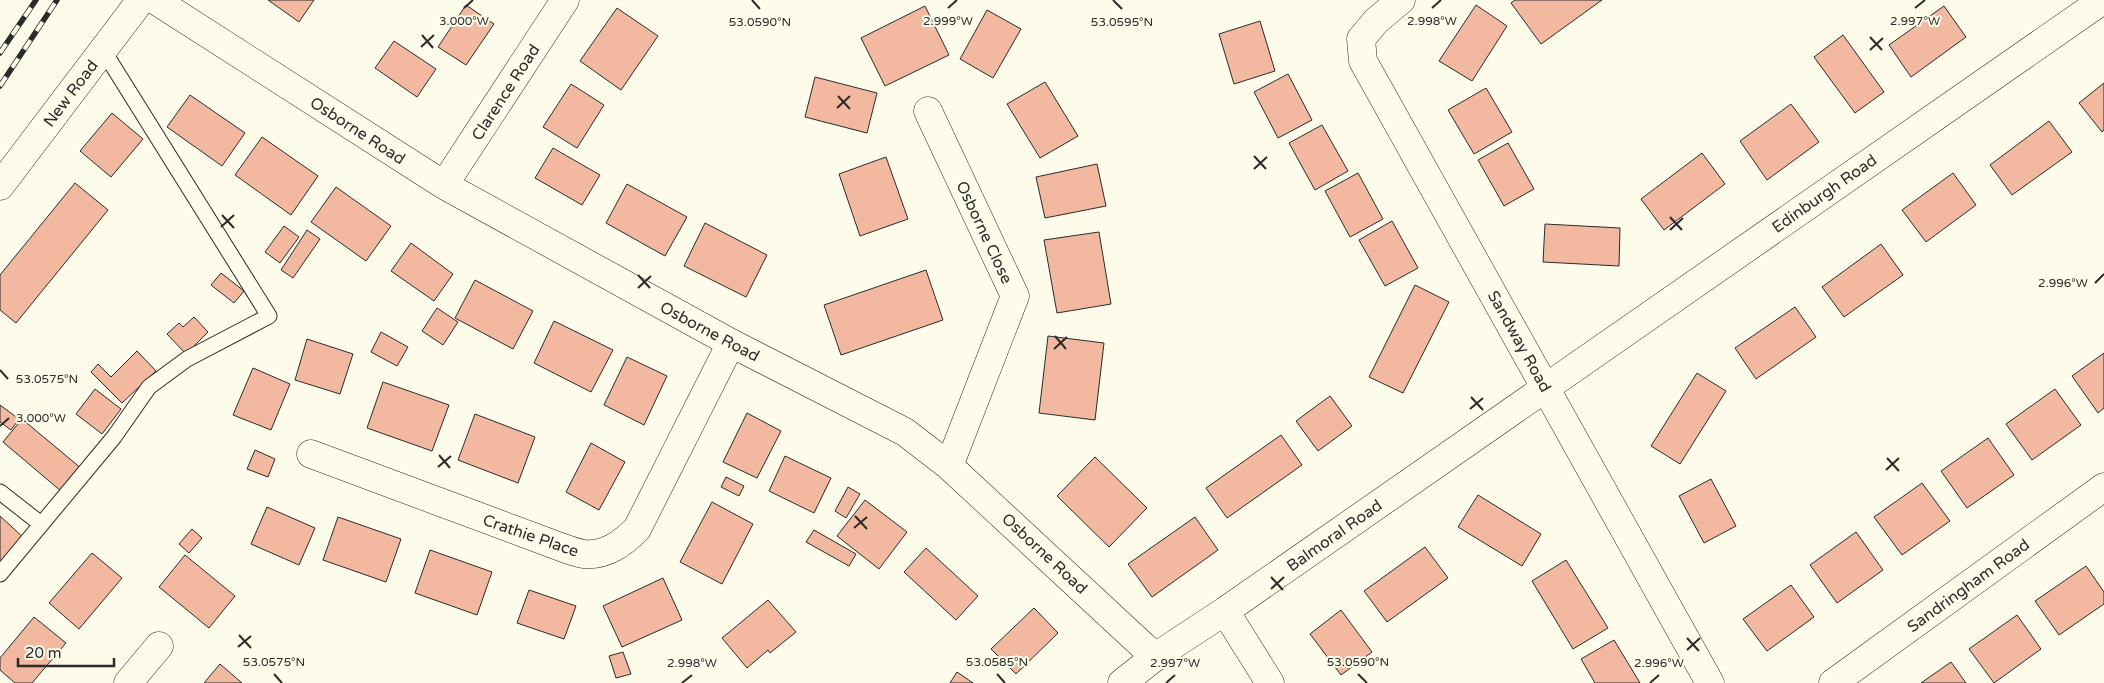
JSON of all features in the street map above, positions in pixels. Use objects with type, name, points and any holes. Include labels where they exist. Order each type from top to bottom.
[{"type":"street","name":"New Road","points":[[0,186],[141,0]]},
{"type":"street","name":"Osborne Road","points":[[155,0],[444,185],[731,343],[905,432],[949,466],[1155,657]]},
{"type":"street","name":"Clarence Road","points":[[444,185],[565,0]]},
{"type":"street","name":"Edinburgh Road","points":[[1546,387],[2104,0]]},
{"type":"street","name":"Sandway Road","points":[[1399,2],[1376,20],[1361,39],[1363,61],[1710,683]]},
{"type":"street","name":"Osborne Close","points":[[928,112],[1016,296],[949,466]]},
{"type":"street","name":"Crathie Place","points":[[312,454],[558,546],[585,554],[604,551],[621,545],[637,530],[731,343]]},
{"type":"street","name":"Balmoral Road","points":[[1122,683],[1155,657],[1225,611],[1546,387]]},
{"type":"street","name":"Sandringham Road","points":[[1833,683],[2104,487]]},
{"type":"street","points":[[1225,611],[1270,683]]},
{"type":"street","points":[[128,683],[159,646]]},
{"type":"lane","points":[[0,574],[114,437],[149,387],[188,359],[269,316],[103,50]]},
{"type":"lane","points":[[0,492],[41,524]]},
{"type":"building","points":[[268,0],[314,0],[299,22]]},
{"type":"building","points":[[1515,0],[1602,0],[1541,44],[1511,3]]},
{"type":"building","points":[[466,5],[494,24],[466,65],[438,47]]},
{"type":"building","points":[[1476,5],[1507,26],[1472,81],[1439,61]]},
{"type":"building","points":[[925,6],[949,55],[885,86],[861,38]]},
{"type":"building","points":[[1944,6],[1966,37],[1911,77],[1889,45]]},
{"type":"building","points":[[617,8],[658,36],[621,90],[580,61]]},
{"type":"building","points":[[987,10],[1021,29],[993,78],[960,59]]},
{"type":"building","points":[[1260,21],[1275,71],[1234,84],[1219,34]]},
{"type":"building","points":[[1843,35],[1884,92],[1855,113],[1814,57]]},
{"type":"building","points":[[394,41],[436,69],[417,97],[375,68]]},
{"type":"building","points":[[1288,74],[1312,120],[1278,138],[1254,92]]},
{"type":"building","points":[[815,77],[877,93],[867,133],[805,117]]},
{"type":"building","points":[[1045,82],[1078,136],[1040,158],[1007,104]]},
{"type":"building","points":[[2104,83],[2104,130],[2102,132],[2079,103]]},
{"type":"building","points":[[571,84],[604,105],[577,148],[543,127]]},
{"type":"building","points":[[1486,88],[1512,132],[1474,154],[1448,110]]},
{"type":"building","points":[[190,95],[245,133],[222,166],[167,127]]},
{"type":"building","points":[[1791,104],[1819,142],[1767,180],[1740,141]]},
{"type":"building","points":[[112,113],[143,139],[111,177],[80,151]]},
{"type":"building","points":[[2049,121],[2072,152],[2012,195],[1990,165]]},
{"type":"building","points":[[1322,125],[1348,171],[1315,190],[1289,143]]},
{"type":"building","points":[[262,137],[318,176],[291,215],[235,175]]},
{"type":"building","points":[[1508,143],[1534,189],[1504,206],[1478,160]]},
{"type":"building","points":[[553,148],[600,175],[582,205],[535,178]]},
{"type":"building","points":[[1702,153],[1725,184],[1664,230],[1641,199]]},
{"type":"building","points":[[886,157],[908,219],[860,236],[839,174]]},
{"type":"building","points":[[1097,164],[1106,206],[1045,218],[1036,177]]},
{"type":"building","points":[[1358,173],[1383,219],[1350,237],[1325,191]]},
{"type":"building","points":[[1953,173],[1976,205],[1926,242],[1902,210]]},
{"type":"building","points":[[75,183],[108,210],[16,323],[0,310],[0,275]]},
{"type":"building","points":[[627,184],[687,217],[665,256],[606,223]]},
{"type":"building","points":[[336,187],[391,226],[366,261],[311,222]]},
{"type":"building","points":[[1392,221],[1418,268],[1385,286],[1359,240]]},
{"type":"building","points":[[705,223],[767,255],[746,297],[684,266]]},
{"type":"building","points":[[1545,224],[1620,228],[1619,266],[1543,262]]},
{"type":"building","points":[[284,226],[299,237],[280,263],[265,252]]},
{"type":"building","points":[[307,230],[320,239],[293,278],[281,270]]},
{"type":"building","points":[[1099,232],[1111,304],[1057,313],[1044,240]]},
{"type":"building","points":[[411,243],[453,274],[434,301],[391,271]]},
{"type":"building","points":[[1881,244],[1903,275],[1844,317],[1822,287]]},
{"type":"building","points":[[926,270],[943,320],[841,355],[824,305]]},
{"type":"building","points":[[221,273],[244,291],[234,303],[211,285]]},
{"type":"building","points":[[475,280],[533,311],[513,349],[455,318]]},
{"type":"building","points":[[1415,285],[1449,302],[1403,393],[1369,377]]},
{"type":"building","points":[[1795,307],[1816,337],[1756,379],[1735,348]]},
{"type":"building","points":[[437,308],[458,322],[443,345],[422,331]]},
{"type":"building","points":[[194,317],[208,332],[186,354],[167,334],[179,323],[183,327]]},
{"type":"building","points":[[554,321],[613,350],[591,392],[534,363]]},
{"type":"building","points":[[381,332],[408,347],[397,366],[371,352]]},
{"type":"building","points":[[1048,336],[1104,343],[1095,420],[1039,413]]},
{"type":"building","points":[[307,339],[353,354],[340,394],[295,380]]},
{"type":"building","points":[[137,351],[156,371],[122,403],[91,372],[98,364],[111,377]]},
{"type":"building","points":[[2104,353],[2104,408],[2098,413],[2072,376]]},
{"type":"building","points":[[627,357],[667,376],[644,425],[604,405]]},
{"type":"building","points":[[253,368],[290,384],[271,430],[233,415]]},
{"type":"building","points":[[1697,373],[1726,391],[1680,464],[1651,446]]},
{"type":"building","points":[[383,382],[449,405],[432,451],[367,428]]},
{"type":"building","points":[[95,389],[121,409],[102,434],[76,414]]},
{"type":"building","points":[[2055,389],[2081,425],[2032,460],[2006,424]]},
{"type":"building","points":[[1330,396],[1352,426],[1318,451],[1296,421]]},
{"type":"building","points":[[0,405],[19,419],[11,430],[0,422]]},
{"type":"building","points":[[747,413],[781,431],[757,478],[723,462]]},
{"type":"building","points":[[475,414],[535,437],[518,483],[458,460]]},
{"type":"building","points":[[22,419],[82,469],[62,492],[3,442]]},
{"type":"building","points":[[1281,435],[1302,465],[1227,518],[1206,488]]},
{"type":"building","points":[[1988,438],[2014,475],[1967,508],[1941,471]]},
{"type":"building","points":[[591,443],[625,462],[599,510],[566,492]]},
{"type":"building","points":[[255,450],[275,459],[268,477],[247,469]]},
{"type":"building","points":[[785,456],[831,478],[814,513],[769,491]]},
{"type":"building","points":[[1095,457],[1147,508],[1109,547],[1057,496]]},
{"type":"building","points":[[726,477],[744,486],[739,496],[721,487]]},
{"type":"building","points":[[1711,479],[1736,526],[1704,543],[1679,496]]},
{"type":"building","points":[[1922,483],[1950,521],[1902,555],[1874,517]]},
{"type":"building","points":[[848,487],[860,494],[846,518],[835,511]]},
{"type":"building","points":[[1478,495],[1541,534],[1522,566],[1458,527]]},
{"type":"building","points":[[865,500],[907,532],[879,569],[837,536]]},
{"type":"building","points":[[712,502],[753,524],[722,584],[680,562]]},
{"type":"building","points":[[267,507],[315,528],[299,565],[251,544]]},
{"type":"building","points":[[0,516],[25,539],[0,567]]},
{"type":"building","points":[[338,517],[401,539],[386,582],[323,560]]},
{"type":"building","points":[[1195,517],[1218,550],[1152,597],[1128,564]]},
{"type":"building","points":[[192,529],[202,538],[189,553],[179,544]]},
{"type":"building","points":[[814,530],[856,554],[849,566],[806,542]]},
{"type":"building","points":[[1856,532],[1883,570],[1837,603],[1810,565]]},
{"type":"building","points":[[1425,547],[1448,578],[1387,622],[1364,591]]},
{"type":"building","points":[[926,548],[978,596],[956,620],[904,572]]},
{"type":"building","points":[[430,550],[492,572],[477,615],[415,593]]},
{"type":"building","points":[[92,553],[122,578],[79,629],[49,603]]},
{"type":"building","points":[[185,555],[235,596],[209,628],[159,587]]},
{"type":"building","points":[[1566,560],[1608,628],[1573,649],[1532,581]]},
{"type":"building","points":[[2086,566],[2104,592],[2104,604],[2059,635],[2035,601]]},
{"type":"building","points":[[663,578],[682,620],[622,647],[603,606]]},
{"type":"building","points":[[1791,585],[1814,617],[1767,651],[1743,619]]},
{"type":"building","points":[[529,590],[576,606],[564,639],[517,623]]},
{"type":"building","points":[[768,600],[796,632],[770,653],[768,650],[747,668],[722,638]]},
{"type":"building","points":[[1034,608],[1058,633],[1016,674],[991,649]]},
{"type":"building","points":[[1341,610],[1372,652],[1341,675],[1310,634]]},
{"type":"building","points":[[2017,615],[2041,649],[1994,683],[1969,649]]},
{"type":"building","points":[[34,617],[66,643],[32,683],[15,683],[0,670],[0,658]]},
{"type":"building","points":[[1614,640],[1640,683],[1595,683],[1581,659]]},
{"type":"building","points":[[623,652],[631,674],[616,678],[609,656]]},
{"type":"building","points":[[1951,662],[1966,683],[1921,683]]},
{"type":"building","points":[[220,664],[242,683],[204,683]]},
{"type":"building","points":[[957,672],[973,683],[950,683]]},
{"type":"railway","points":[[0,53],[36,0]]},
{"type":"railway","points":[[0,86],[57,0]]}]
